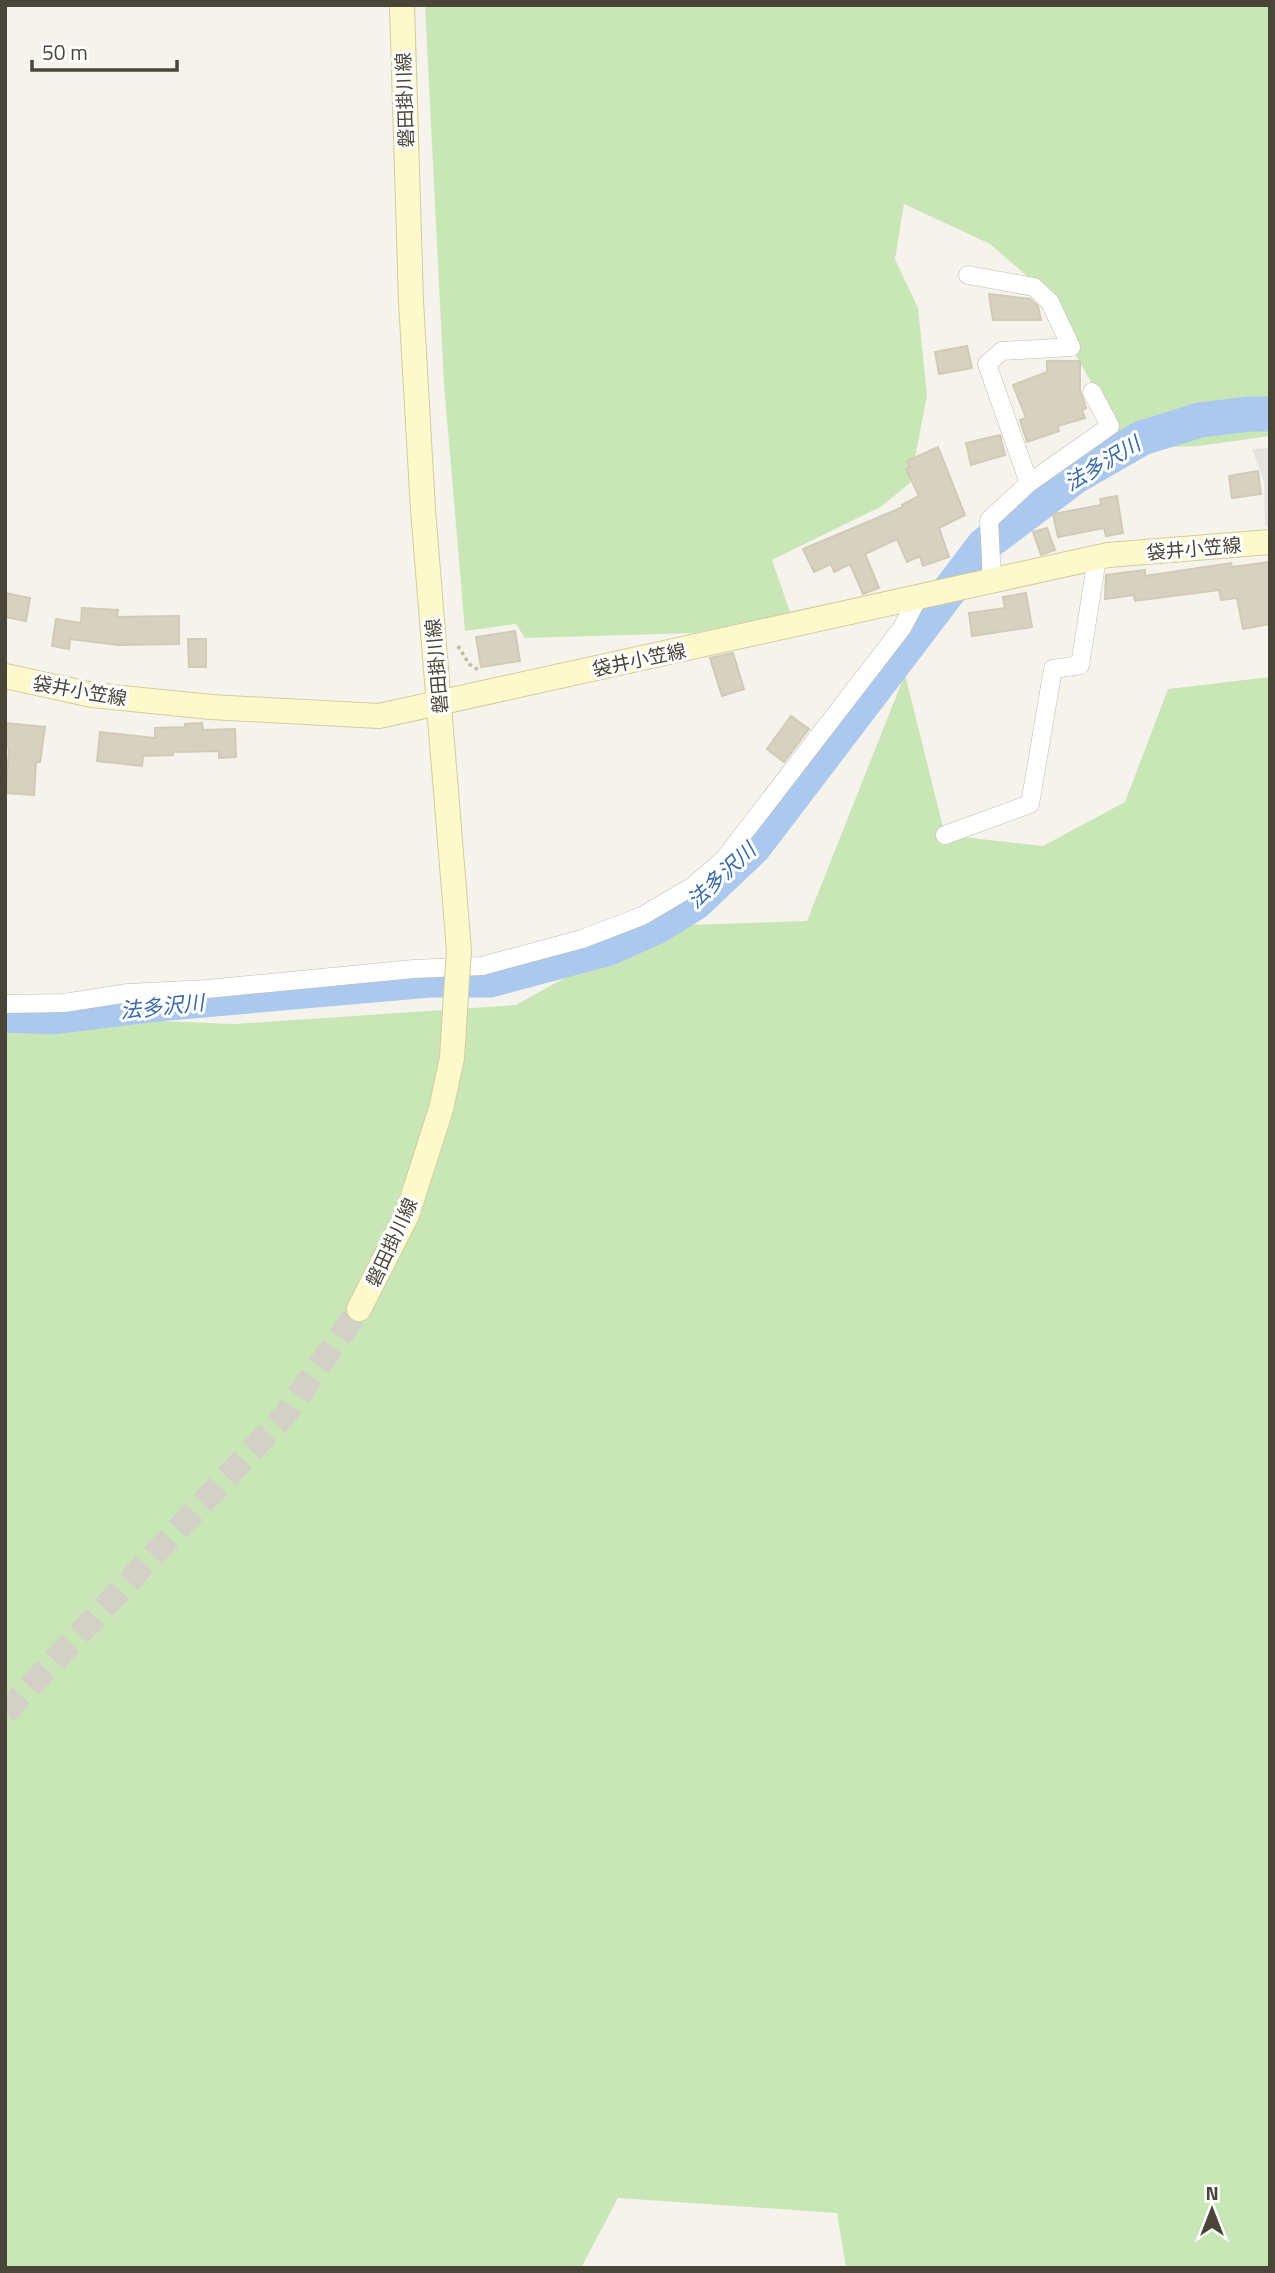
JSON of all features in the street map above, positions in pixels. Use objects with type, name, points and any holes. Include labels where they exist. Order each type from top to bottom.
[{"type":"main road","name":"磐田掛川線","points":[[359,1309],[407,1215],[441,1109],[452,1058],[459,951],[423,510],[411,301],[402,5]]},
{"type":"main road","name":"袋井小笠線","points":[[5,676],[92,695],[211,707],[379,716],[1097,558],[1270,542]]},
{"type":"street","points":[[968,275],[1034,287],[1049,302],[1071,347],[1002,351],[987,364],[1029,483]]},
{"type":"street","points":[[992,580],[989,520],[1029,483],[1110,426],[1092,392]]},
{"type":"street","points":[[945,835],[1030,804],[1054,669],[1080,665],[1097,558]]},
{"type":"street","points":[[5,1004],[64,1003],[128,993],[208,989],[412,969],[482,966],[582,939],[642,916],[692,886],[724,859],[902,628],[918,598]]},
{"type":"path","points":[[457,635],[458,648],[469,664],[482,672]]},
{"type":"green space","points":[[425,5],[1270,5],[1270,436],[1199,446],[1134,448],[1119,432],[1036,284],[990,244],[904,204],[895,259],[918,308],[927,396],[910,483],[882,506],[772,560],[791,615],[694,633],[525,638],[516,624],[465,631],[444,384]]},
{"type":"green space","points":[[905,674],[945,835],[1043,846],[1125,802],[1168,689],[1270,677],[1270,2268],[846,2268],[837,2213],[618,2198],[581,2268],[5,2268],[5,1009],[34,1016],[235,1024],[516,1005],[658,926],[807,921]]},
{"type":"shaded area","points":[[1270,448],[1270,526],[1265,526],[1264,481],[1252,449]]},
{"type":"building","points":[[989,294],[1030,299],[1038,306],[1041,320],[993,320]]},
{"type":"building","points":[[967,346],[972,368],[939,374],[935,352]]},
{"type":"building","points":[[1047,361],[1080,361],[1080,390],[1086,408],[1082,410],[1085,418],[1058,426],[1059,431],[1027,442],[1020,420],[1026,418],[1013,385],[1047,372]]},
{"type":"building","points":[[1000,435],[1005,455],[971,465],[966,443]]},
{"type":"building","points":[[938,447],[965,515],[939,528],[949,557],[923,566],[920,556],[907,562],[897,539],[865,554],[879,588],[863,594],[850,564],[834,572],[831,564],[814,572],[803,549],[903,507],[902,505],[919,496],[906,469],[910,467],[907,461]]},
{"type":"building","points":[[1258,471],[1261,494],[1232,498],[1229,476]]},
{"type":"building","points":[[1117,496],[1123,533],[1106,536],[1104,528],[1058,537],[1053,514],[1101,505],[1100,499]]},
{"type":"building","points":[[1047,528],[1055,550],[1041,555],[1033,532]]},
{"type":"building","points":[[1270,562],[1270,624],[1243,629],[1237,598],[1221,600],[1219,590],[1135,601],[1134,595],[1105,599],[1106,575],[1145,570],[1145,576],[1231,563],[1232,567]]},
{"type":"building","points":[[5,593],[30,598],[26,621],[5,617]]},
{"type":"building","points":[[1026,593],[1032,627],[972,636],[969,613],[1005,608],[1003,597]]},
{"type":"building","points":[[82,608],[118,610],[117,617],[179,616],[179,644],[118,645],[70,639],[69,649],[52,646],[56,619],[81,623]]},
{"type":"building","points":[[515,631],[520,661],[481,667],[476,637]]},
{"type":"building","points":[[188,639],[206,639],[206,667],[189,667]]},
{"type":"building","points":[[733,653],[744,689],[722,696],[710,658]]},
{"type":"building","points":[[791,716],[809,729],[784,762],[767,749]]},
{"type":"building","points":[[5,723],[45,727],[40,762],[36,762],[34,795],[6,793],[9,748],[5,747]]},
{"type":"building","points":[[202,723],[203,730],[235,729],[236,757],[219,758],[219,751],[173,752],[173,755],[143,756],[142,766],[97,761],[100,732],[155,738],[155,728],[185,727],[185,724]]},
{"type":"waterway","name":"法多沢川","points":[[5,1015],[53,1017],[158,1004],[430,980],[490,980],[609,948],[658,926],[695,903],[754,847],[984,545],[1076,476],[1142,438],[1200,420],[1270,414]]},
{"type":"tunnel","points":[[5,1713],[285,1415],[359,1309]]}]
